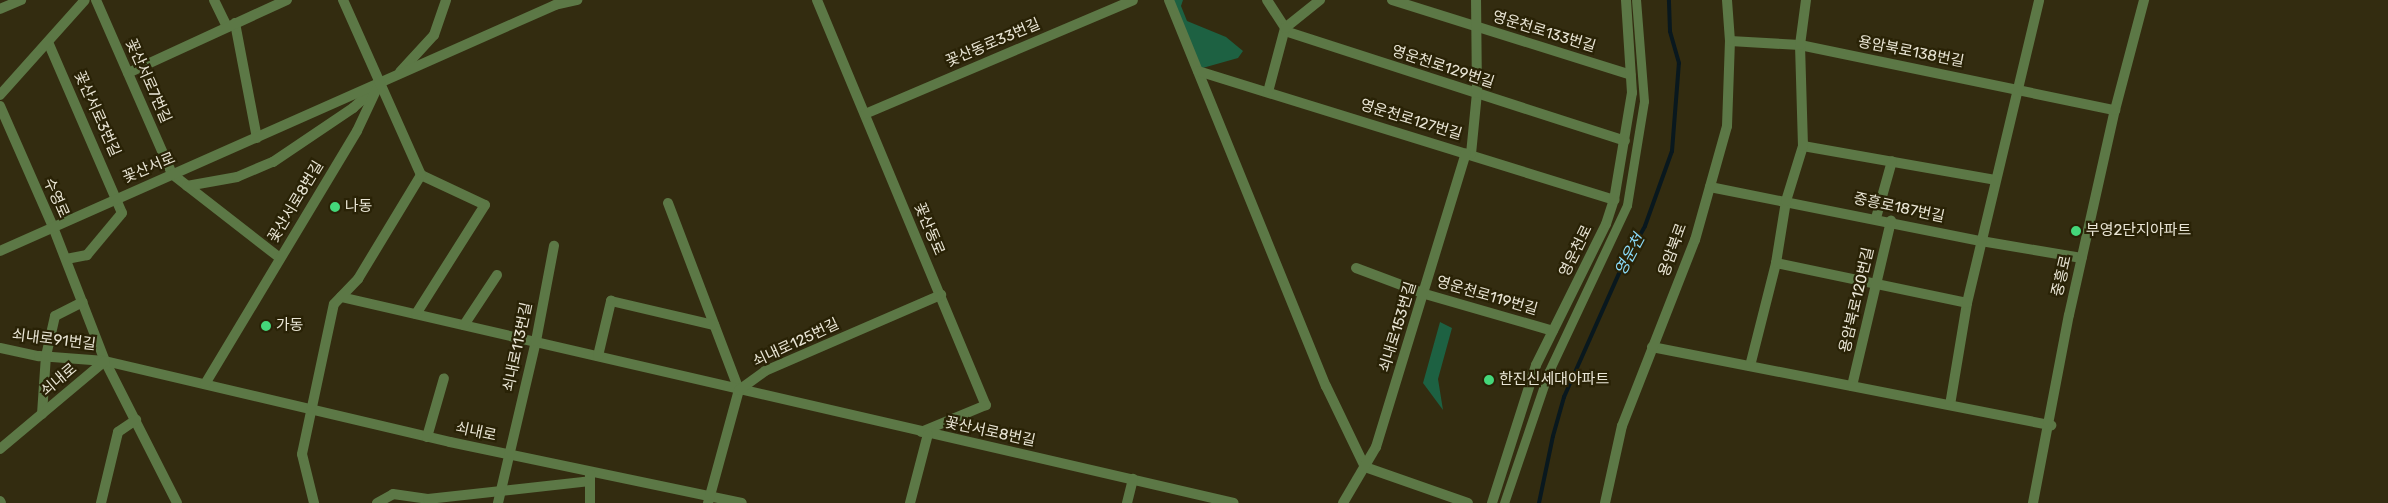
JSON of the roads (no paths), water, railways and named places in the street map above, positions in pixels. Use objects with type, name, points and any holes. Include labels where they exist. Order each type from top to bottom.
[{"type":"street","points":[[0,9],[21,0]]},
{"type":"street","points":[[0,95],[85,0]]},
{"type":"street","name":"꽃산서로7번길","points":[[96,0],[172,174]]},
{"type":"street","points":[[214,0],[231,25],[256,138]]},
{"type":"street","points":[[343,0],[421,175],[485,205],[416,314]]},
{"type":"street","name":"꽃산서로","points":[[396,77],[434,35],[446,0]]},
{"type":"street","name":"꽃산서로","points":[[0,251],[555,5],[577,0]]},
{"type":"street","name":"꽃산동로","points":[[817,0],[986,405],[924,433]]},
{"type":"street","name":"꽃산동로33번길","points":[[865,114],[1133,0]]},
{"type":"street","points":[[1169,0],[1326,386],[1364,467],[1468,503]]},
{"type":"street","points":[[1268,0],[1285,28]]},
{"type":"street","points":[[1268,92],[1285,28],[1320,0]]},
{"type":"street","name":"영운천로133번길","points":[[1392,0],[1631,75]]},
{"type":"street","name":"쇠내로153번길","points":[[1343,503],[1376,447],[1468,154],[1477,93],[1476,0]]},
{"type":"street","name":"영운천로","points":[[1492,503],[1536,365],[1606,224],[1614,200],[1632,93],[1626,0]]},
{"type":"street","points":[[1504,503],[1549,371],[1627,206],[1644,101],[1636,0]]},
{"type":"street","name":"용암북로","points":[[1605,503],[1622,426],[1695,240],[1727,126],[1730,41],[1727,0]]},
{"type":"street","points":[[1750,366],[1776,263],[1786,201],[1803,146],[1800,45],[1806,0]]},
{"type":"street","points":[[1950,405],[1967,303],[2016,89],[2040,0]]},
{"type":"street","name":"중흥로","points":[[2034,503],[2051,425],[2082,258],[2115,110],[2144,0]]},
{"type":"street","points":[[128,73],[282,1]]},
{"type":"street","name":"영운천로129번길","points":[[1285,28],[1288,32],[1625,141]]},
{"type":"street","name":"용암북로138번길","points":[[1730,41],[1800,45],[2115,110]]},
{"type":"street","name":"꽃산서로3번길","points":[[48,42],[118,198]]},
{"type":"street","name":"영운천로127번길","points":[[1198,71],[1614,200]]},
{"type":"street","points":[[187,186],[237,177],[285,153],[353,108],[379,84]]},
{"type":"street","name":"꽃산서로8번길","points":[[172,174],[280,258],[357,132],[379,84]]},
{"type":"street","name":"수영로","points":[[1,110],[53,226],[105,361],[177,503]]},
{"type":"street","points":[[1803,146],[1995,180]]},
{"type":"street","points":[[1876,218],[1892,162]]},
{"type":"street","points":[[302,503],[314,502],[302,454],[310,409],[334,304],[358,280],[421,175]]},
{"type":"street","name":"중흥로187번길","points":[[1710,187],[1876,218],[1981,242],[2082,258]]},
{"type":"street","points":[[66,259],[87,255],[122,213],[118,198]]},
{"type":"street","points":[[668,203],[738,390],[709,499]]},
{"type":"street","name":"용암북로120번길","points":[[1852,386],[1891,222]]},
{"type":"street","name":"쇠내로113번길","points":[[498,503],[536,341],[554,246]]},
{"type":"street","points":[[204,384],[280,258]]},
{"type":"street","points":[[1776,263],[1967,303]]},
{"type":"street","name":"영운천로119번길","points":[[1356,268],[1425,294],[1553,331]]},
{"type":"street","points":[[464,325],[497,275]]},
{"type":"street","name":"쇠내로125번길","points":[[738,390],[765,371],[941,295]]},
{"type":"street","name":"꽃산서로8번길","points":[[341,297],[1234,503]]},
{"type":"street","points":[[598,356],[611,301],[714,325]]},
{"type":"street","points":[[42,414],[46,356],[55,316],[83,302]]},
{"type":"street","name":"쇠내로91번길","points":[[0,348],[46,356],[105,361]]},
{"type":"street","points":[[1652,348],[2051,425]]},
{"type":"street","name":"쇠내로","points":[[0,449],[105,361],[510,455],[590,476],[709,499],[742,503]]},
{"type":"street","points":[[427,437],[444,378]]},
{"type":"street","points":[[101,503],[118,432],[136,420]]},
{"type":"street","points":[[910,503],[924,433]]},
{"type":"street","points":[[377,503],[393,494],[428,499],[590,476],[590,503]]},
{"type":"street","points":[[1127,503],[1133,479]]},
{"type":"waterway","name":"영운천","points":[[1539,503],[1553,436],[1564,397],[1620,271],[1645,226],[1672,151],[1679,63],[1670,31],[1669,0]]},
{"type":"place","name":"나동","points":[[335,207]]},
{"type":"place","name":"부영2단지아파트","points":[[2076,231]]},
{"type":"place","name":"가동","points":[[266,326]]},
{"type":"place","name":"한진신세대아파트","points":[[1489,380]]}]
